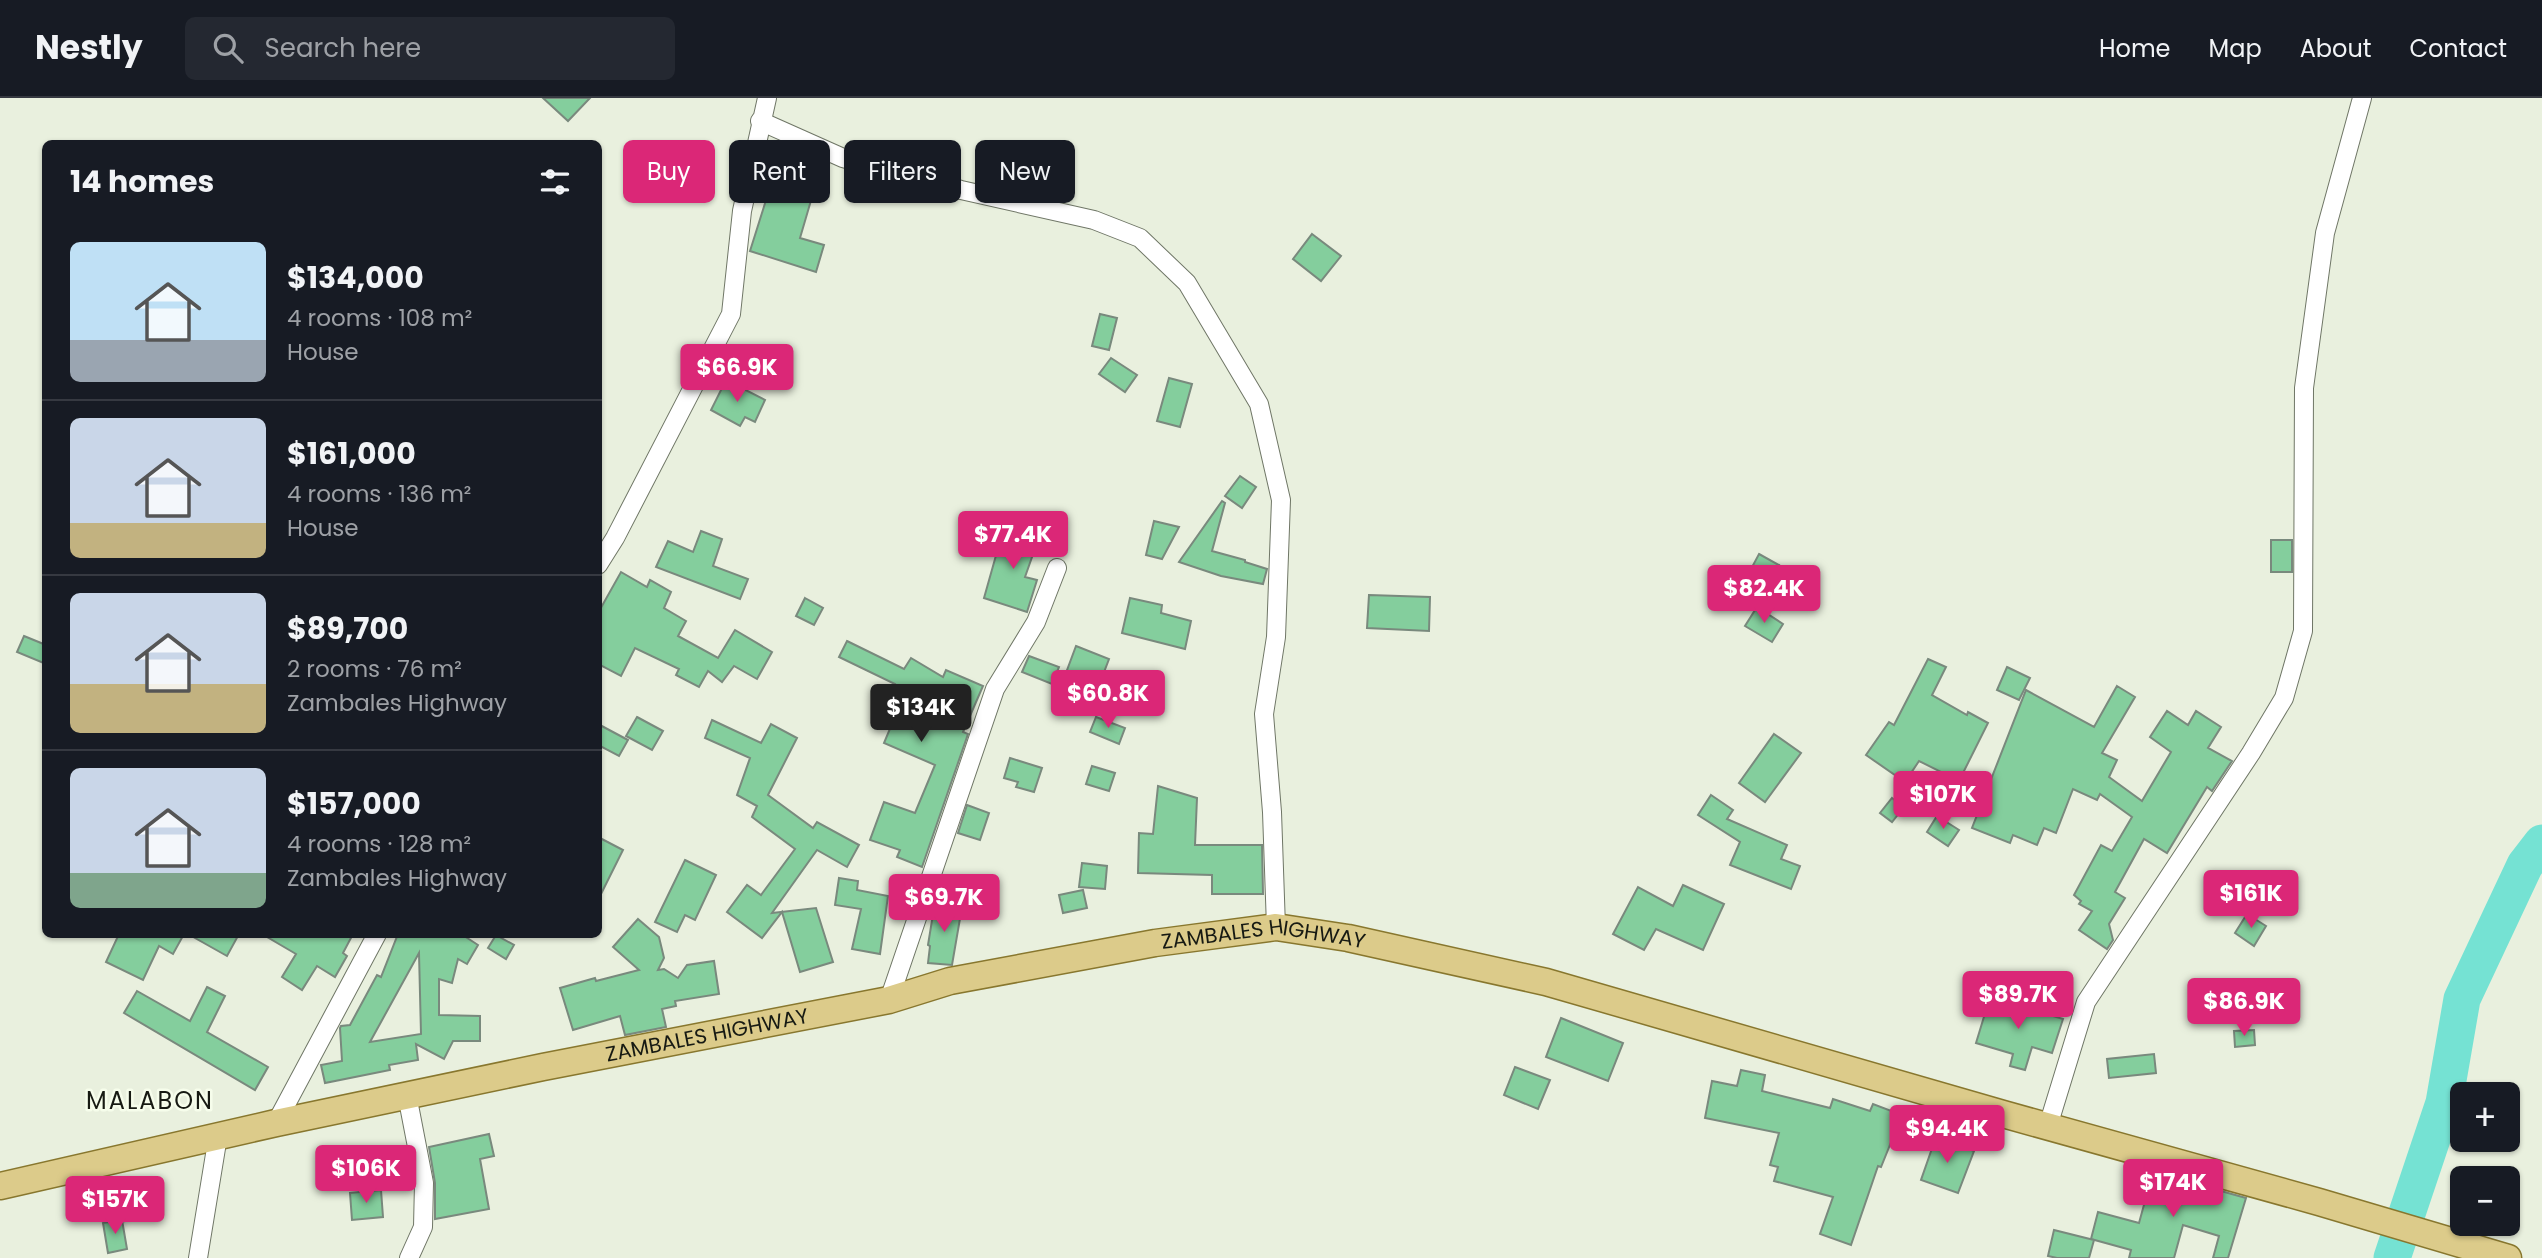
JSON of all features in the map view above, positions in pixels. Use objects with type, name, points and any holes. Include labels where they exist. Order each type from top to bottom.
[{"type":"main road","name":"ZAMBALES HIGHWAY","points":[[0,1186],[276,1123],[543,1067],[889,1000],[950,981],[1155,943],[1276,927],[1349,938],[1546,982],[2508,1258]]},
{"type":"street","points":[[602,559],[731,314],[742,211],[767,98]]},
{"type":"street","points":[[2048,1126],[2086,1002],[2251,753],[2284,698],[2303,631],[2304,388],[2325,233],[2362,98]]},
{"type":"street","points":[[760,121],[843,159],[961,190],[1094,220],[1140,238],[1187,283],[1259,404],[1281,500],[1276,637],[1264,714],[1272,813],[1276,927]]},
{"type":"street","points":[[889,1000],[995,689],[1036,622],[1057,568]]},
{"type":"street","points":[[276,1123],[375,938]]},
{"type":"street","points":[[407,1096],[424,1183],[423,1227],[409,1258]]},
{"type":"street","points":[[198,1258],[218,1136]]},
{"type":"building","points":[[543,98],[590,98],[568,121]]},
{"type":"building","points":[[765,203],[810,203],[800,238],[824,245],[816,272],[750,251]]},
{"type":"building","points":[[1312,234],[1341,256],[1321,281],[1293,259]]},
{"type":"building","points":[[1100,314],[1117,318],[1109,350],[1092,346]]},
{"type":"building","points":[[1111,358],[1137,375],[1125,392],[1099,374]]},
{"type":"building","points":[[1169,378],[1192,384],[1180,427],[1157,421]]},
{"type":"building","points":[[726,380],[765,400],[755,422],[745,417],[740,426],[711,410]]},
{"type":"building","points":[[1240,476],[1256,487],[1242,508],[1225,496]]},
{"type":"building","points":[[1222,501],[1225,503],[1212,551],[1267,569],[1263,584],[1221,576],[1179,562]]},
{"type":"building","points":[[1154,521],[1179,527],[1162,559],[1146,555]]},
{"type":"building","points":[[1004,527],[1038,540],[1025,577],[1037,580],[1027,612],[984,598]]},
{"type":"building","points":[[701,531],[722,539],[713,566],[748,579],[740,599],[656,567],[668,541],[693,552]]},
{"type":"building","points":[[2271,540],[2292,540],[2292,572],[2271,572]]},
{"type":"building","points":[[1759,554],[1779,565],[1770,580],[1751,569]]},
{"type":"building","points":[[621,572],[647,587],[650,580],[671,592],[664,608],[686,621],[678,636],[718,658],[735,630],[772,652],[757,679],[734,666],[722,682],[708,671],[699,687],[676,675],[679,669],[635,648],[621,676],[602,666],[602,606]]},
{"type":"building","points":[[1369,595],[1430,597],[1429,631],[1367,628]]},
{"type":"building","points":[[805,598],[823,608],[814,625],[796,616]]},
{"type":"building","points":[[1130,598],[1162,605],[1161,613],[1191,621],[1185,649],[1122,633]]},
{"type":"building","points":[[1757,607],[1783,624],[1772,642],[1745,626]]},
{"type":"building","points":[[24,636],[42,643],[42,662],[17,652]]},
{"type":"building","points":[[847,641],[904,669],[911,658],[943,677],[946,670],[983,686],[963,732],[968,734],[922,867],[897,857],[900,850],[870,840],[884,802],[915,813],[935,765],[884,743],[905,693],[894,687],[895,684],[839,657]]},
{"type":"building","points":[[1076,646],[1109,659],[1096,693],[1063,681]]},
{"type":"building","points":[[1029,656],[1059,667],[1052,684],[1022,672]]},
{"type":"building","points":[[1928,659],[1946,667],[1932,695],[1967,715],[1968,712],[1988,723],[1959,781],[1919,761],[1905,782],[1866,755],[1889,722],[1894,725]]},
{"type":"building","points":[[2007,667],[2030,678],[2019,700],[1997,690]]},
{"type":"building","points":[[2117,686],[2135,697],[2102,753],[2117,760],[2109,777],[2142,801],[2171,752],[2150,737],[2167,711],[2188,725],[2196,711],[2221,727],[2208,748],[2232,761],[2212,791],[2207,787],[2167,853],[2144,839],[2115,892],[2125,898],[2109,924],[2113,940],[2107,949],[2079,930],[2092,911],[2079,904],[2081,901],[2074,895],[2101,845],[2112,851],[2132,817],[2100,794],[2097,800],[2073,789],[2056,833],[2044,828],[2037,845],[2013,835],[2010,843],[1972,828],[2026,690],[2094,727]]},
{"type":"building","points":[[637,717],[663,731],[652,750],[626,736]]},
{"type":"building","points":[[1096,717],[1125,728],[1119,744],[1090,732]]},
{"type":"building","points":[[712,720],[761,743],[771,724],[797,738],[768,795],[813,828],[817,822],[859,845],[847,867],[817,850],[772,913],[816,908],[833,962],[800,972],[782,912],[762,938],[727,912],[747,885],[761,895],[795,849],[752,817],[757,806],[737,795],[750,758],[705,738]]},
{"type":"building","points":[[602,726],[628,740],[619,756],[602,747]]},
{"type":"building","points":[[1774,734],[1801,753],[1765,802],[1739,783]]},
{"type":"building","points":[[1010,758],[1042,768],[1034,792],[1016,787],[1018,782],[1004,778]]},
{"type":"building","points":[[1092,766],[1115,773],[1109,791],[1086,784]]},
{"type":"building","points":[[1158,786],[1197,798],[1195,845],[1262,845],[1263,894],[1212,894],[1212,875],[1138,873],[1139,833],[1153,834]]},
{"type":"building","points":[[1711,795],[1733,810],[1727,819],[1787,845],[1781,859],[1800,866],[1791,889],[1730,865],[1740,842],[1698,815]]},
{"type":"building","points":[[1892,798],[1904,807],[1892,822],[1880,813]]},
{"type":"building","points":[[967,805],[989,813],[980,840],[958,833]]},
{"type":"building","points":[[1937,816],[1959,830],[1948,846],[1927,832]]},
{"type":"building","points":[[602,839],[623,850],[602,892]]},
{"type":"building","points":[[685,860],[716,875],[695,920],[685,915],[677,932],[655,922]]},
{"type":"building","points":[[1082,863],[1107,866],[1105,889],[1079,887]]},
{"type":"building","points":[[839,878],[858,881],[857,890],[888,896],[880,954],[852,949],[861,909],[835,905]]},
{"type":"building","points":[[1683,885],[1724,904],[1703,950],[1656,929],[1644,950],[1613,934],[1638,887],[1673,906]]},
{"type":"building","points":[[1083,890],[1087,908],[1063,913],[1059,895]]},
{"type":"building","points":[[935,902],[962,907],[952,965],[928,963]]},
{"type":"building","points":[[2247,914],[2266,926],[2254,946],[2235,933]]},
{"type":"building","points":[[638,919],[659,937],[664,958],[658,970],[664,969],[678,978],[687,965],[714,961],[719,994],[675,1001],[676,1006],[662,1009],[666,1027],[625,1035],[620,1016],[573,1030],[560,988],[639,970],[613,947]]},
{"type":"building","points":[[117,938],[182,938],[173,954],[159,946],[143,980],[106,962]]},
{"type":"building","points":[[195,938],[237,938],[227,956]]},
{"type":"building","points":[[269,938],[351,938],[343,953],[347,956],[335,977],[317,966],[302,990],[282,977],[296,954]]},
{"type":"building","points":[[396,938],[467,938],[478,945],[467,964],[458,959],[452,983],[439,979],[439,1015],[480,1016],[480,1041],[453,1041],[444,1059],[416,1044],[418,1060],[389,1065],[390,1070],[325,1083],[321,1065],[342,1061],[340,1028],[350,1025],[377,975],[381,977]],"holes":[[[419,953],[421,1034],[370,1042]]]},
{"type":"building","points":[[494,938],[501,938],[514,945],[506,959],[488,948]]},
{"type":"building","points":[[207,987],[225,996],[207,1032],[268,1067],[255,1090],[124,1013],[137,991],[190,1021]]},
{"type":"building","points":[[1990,997],[2063,1019],[2052,1053],[2032,1047],[2025,1070],[2010,1066],[2013,1054],[1976,1043]]},
{"type":"building","points":[[1561,1018],[1623,1043],[1608,1081],[1546,1057]]},
{"type":"building","points":[[2254,1030],[2255,1045],[2235,1047],[2234,1031]]},
{"type":"building","points":[[2154,1054],[2156,1073],[2109,1078],[2107,1059]]},
{"type":"building","points":[[1515,1067],[1550,1080],[1538,1109],[1504,1095]]},
{"type":"building","points":[[1741,1070],[1765,1075],[1762,1091],[1830,1108],[1833,1099],[1870,1111],[1873,1104],[1902,1115],[1881,1167],[1878,1166],[1851,1245],[1820,1234],[1833,1197],[1774,1181],[1778,1167],[1770,1165],[1779,1133],[1705,1118],[1712,1081],[1737,1086]]},
{"type":"building","points":[[489,1134],[494,1156],[480,1159],[489,1209],[435,1219],[435,1183],[429,1147]]},
{"type":"building","points":[[1936,1137],[1974,1151],[1958,1193],[1921,1180]]},
{"type":"building","points":[[2153,1172],[2246,1198],[2228,1258],[2213,1258],[2219,1236],[2183,1225],[2174,1258],[2129,1258],[2131,1250],[2091,1239],[2098,1212],[2139,1223]]},
{"type":"building","points":[[142,1186],[146,1218],[125,1221],[120,1189]]},
{"type":"building","points":[[381,1190],[383,1217],[352,1220],[350,1193]]},
{"type":"building","points":[[122,1220],[127,1249],[108,1253],[103,1223]]},
{"type":"building","points":[[2054,1230],[2094,1240],[2089,1258],[2048,1256]]},
{"type":"waterway","points":[[2392,1258],[2444,1103],[2462,999],[2525,865],[2542,843]]},
{"type":"district","name":"MALABON","points":[[150,1101]]}]
